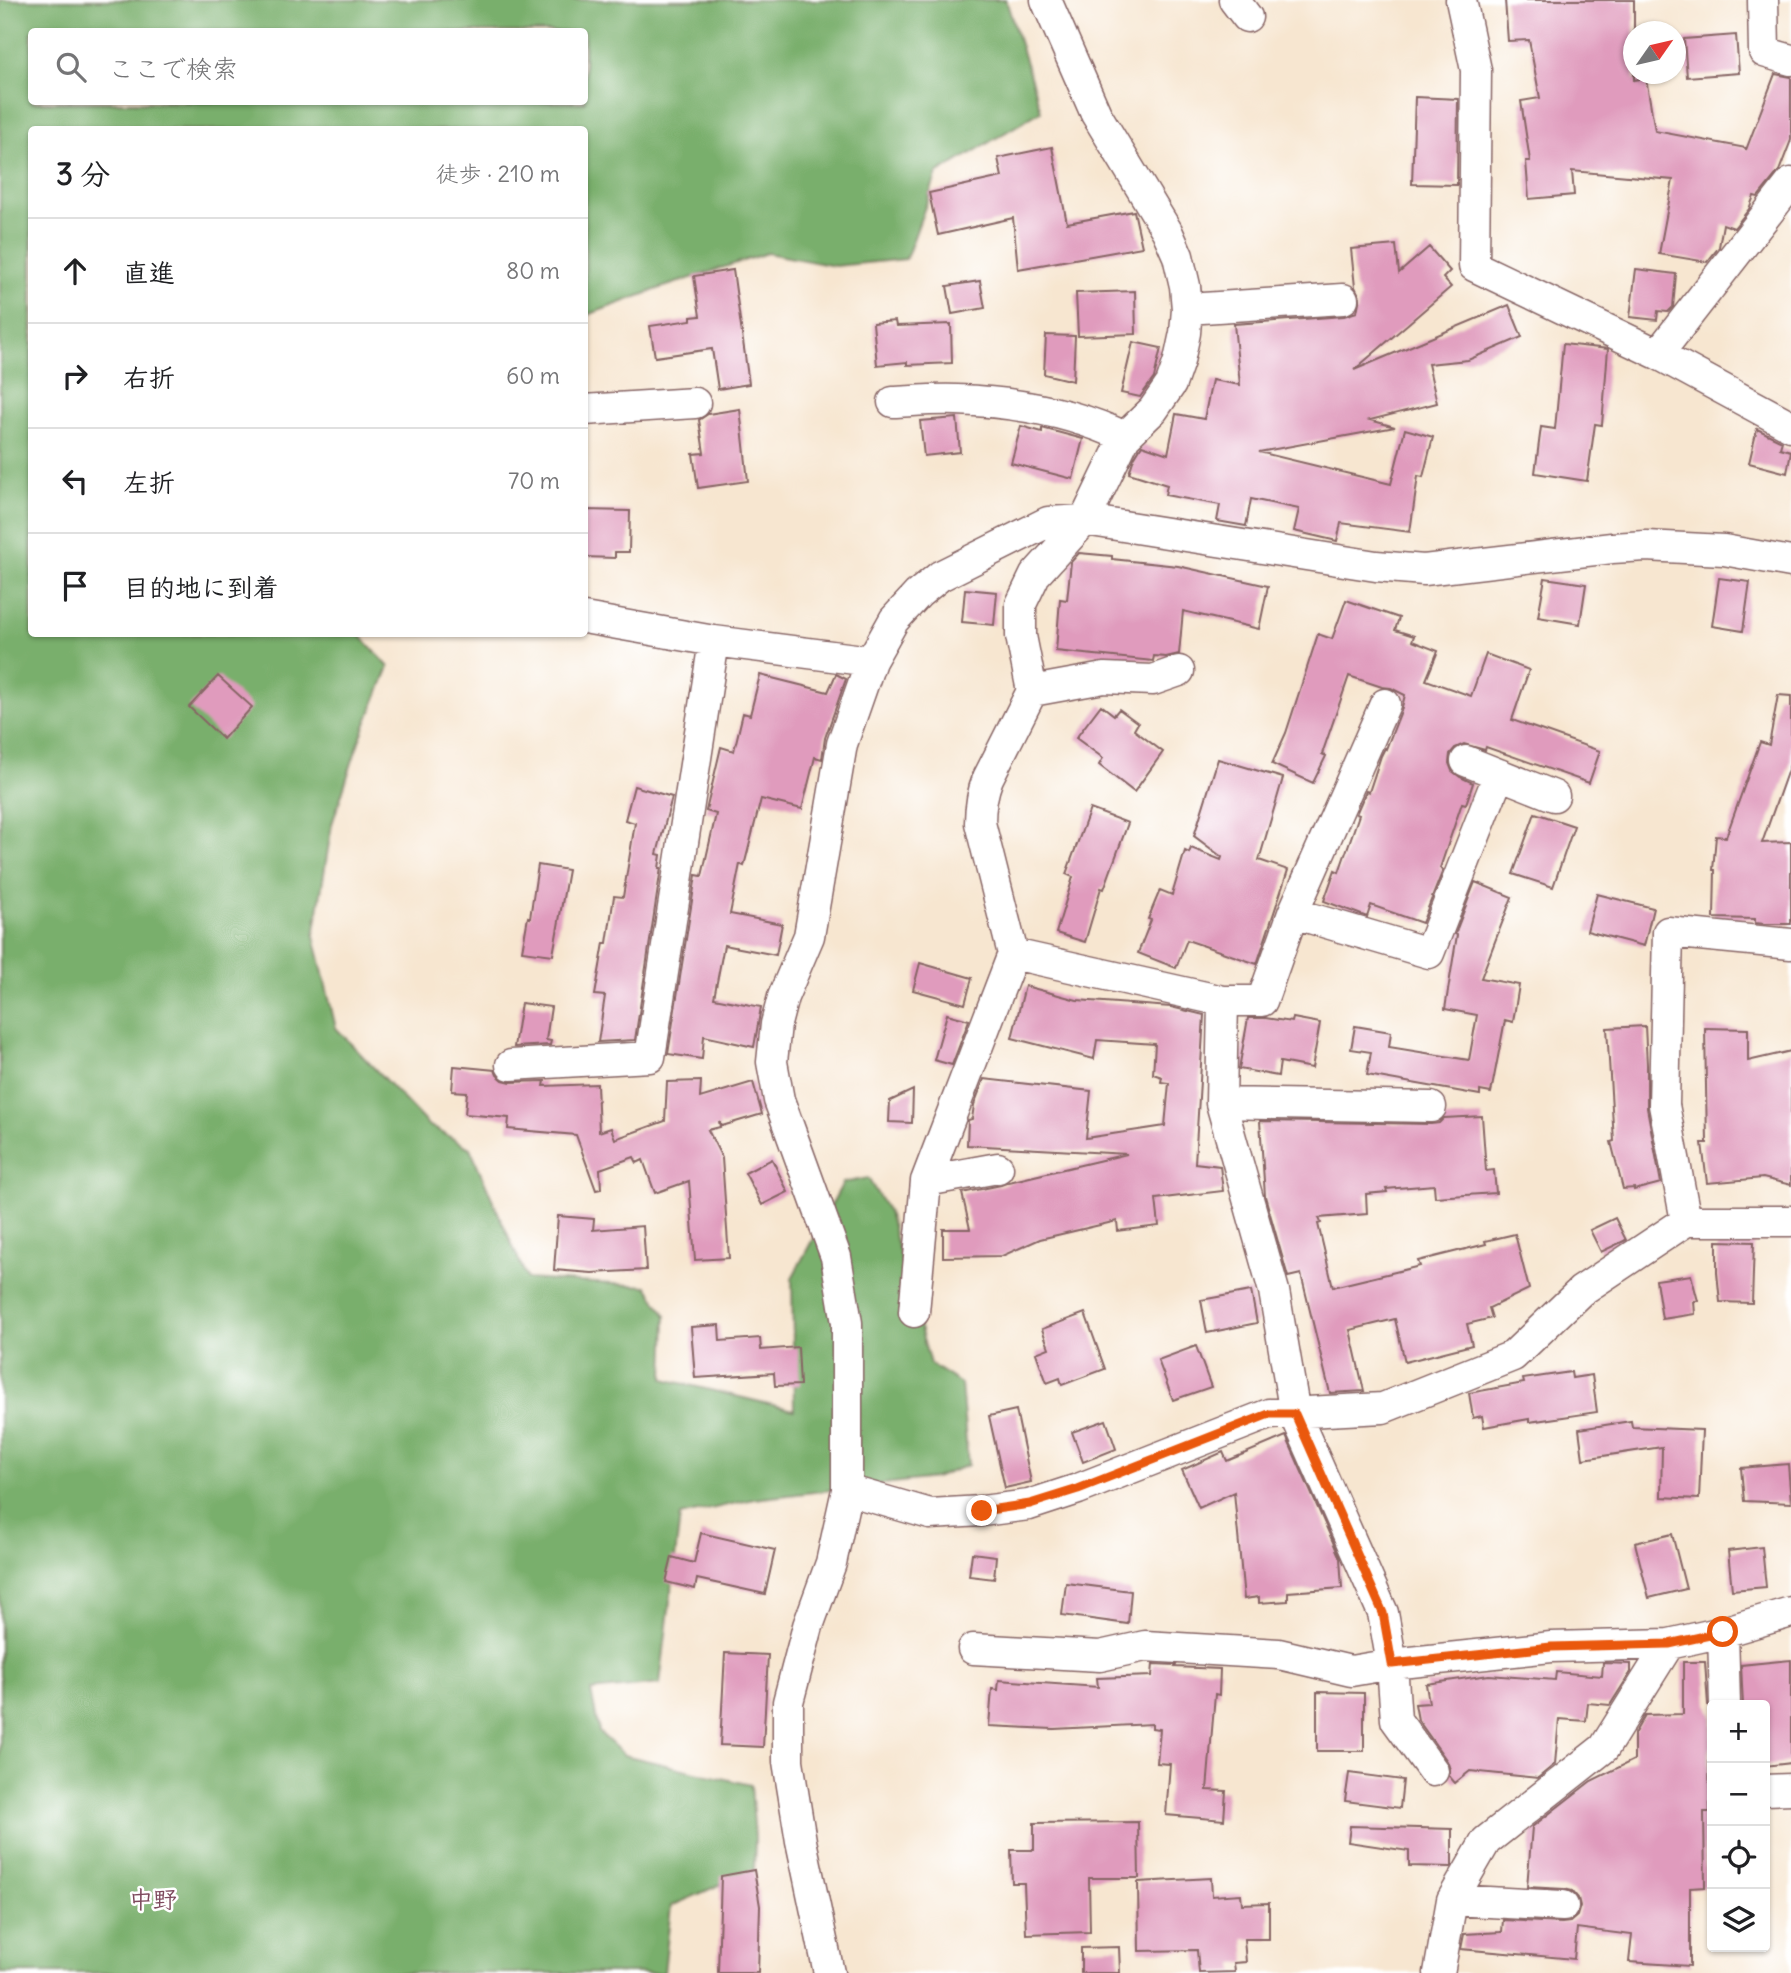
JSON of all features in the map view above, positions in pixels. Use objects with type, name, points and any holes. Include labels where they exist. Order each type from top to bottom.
[{"type":"street","points":[[914,1312],[926,1181],[1013,954],[980,823],[983,791],[988,778],[1032,691],[1021,636],[1021,604],[1035,575],[1084,520],[1125,437],[1153,410],[1171,384],[1185,333],[1185,286],[1178,256],[1167,231],[1096,114],[1046,0]]},
{"type":"street","points":[[1461,0],[1476,70],[1474,267],[1658,354],[1791,426]]},
{"type":"street","points":[[1763,0],[1764,52],[1791,60]]},
{"type":"street","points":[[1658,354],[1791,183]]},
{"type":"street","points":[[1187,309],[1343,299]]},
{"type":"street","points":[[893,402],[955,399],[1021,405],[1102,426],[1125,437]]},
{"type":"street","points":[[588,410],[695,403]]},
{"type":"street","points":[[829,1973],[801,1841],[788,1761],[788,1702],[808,1626],[831,1563],[847,1490],[847,1324],[836,1257],[779,1100],[772,1062],[776,1024],[783,997],[809,936],[842,744],[871,661],[894,620],[918,594],[940,576],[1048,522],[1084,520],[1376,566],[1424,570],[1646,546],[1724,551],[1791,562]]},
{"type":"street","points":[[588,619],[714,641],[871,661]]},
{"type":"street","points":[[511,1065],[650,1057],[714,641]]},
{"type":"street","points":[[1032,691],[1104,678],[1153,680],[1179,671]]},
{"type":"street","points":[[1013,954],[1223,1001],[1262,1001],[1293,913],[1385,704]]},
{"type":"street","points":[[1466,761],[1554,796]]},
{"type":"street","points":[[1293,913],[1429,953],[1499,774]]},
{"type":"street","points":[[1686,1221],[1664,1105],[1668,932],[1791,944]]},
{"type":"street","points":[[1223,1001],[1221,1103],[1274,1291],[1295,1414],[1383,1613],[1392,1664],[1396,1720],[1433,1771]]},
{"type":"street","points":[[1221,1103],[1431,1107]]},
{"type":"street","points":[[926,1181],[998,1168]]},
{"type":"street","points":[[847,1490],[930,1514],[982,1511],[1030,1504],[1078,1489],[1269,1414],[1383,1408],[1513,1356],[1581,1291],[1686,1221],[1791,1221]]},
{"type":"street","points":[[973,1648],[1100,1656],[1145,1646],[1279,1654],[1351,1671],[1551,1647],[1669,1644],[1791,1612]]},
{"type":"street","points":[[1723,1632],[1725,1700]]},
{"type":"street","points":[[1439,1973],[1452,1900],[1486,1841],[1604,1748],[1669,1644]]},
{"type":"street","points":[[1770,1790],[1791,1789]]},
{"type":"street","points":[[1452,1900],[1563,1906]]},
{"type":"green space","points":[[0,0],[1006,0],[1041,111],[937,174],[906,259],[835,266],[767,253],[588,315],[588,126],[28,126],[28,637],[362,637],[389,667],[359,741],[332,824],[314,936],[336,1028],[428,1125],[470,1148],[527,1279],[647,1286],[666,1316],[664,1379],[794,1410],[792,1278],[843,1183],[868,1178],[888,1212],[930,1364],[961,1384],[968,1465],[935,1478],[754,1499],[680,1516],[660,1684],[591,1691],[599,1732],[624,1755],[751,1785],[755,1838],[754,1870],[671,1906],[664,1973],[0,1973]]},
{"type":"building","points":[[1505,0],[1634,0],[1634,21],[1623,21],[1623,84],[1647,84],[1655,131],[1746,150],[1775,74],[1791,77],[1791,140],[1779,171],[1758,197],[1754,196],[1749,209],[1734,228],[1723,224],[1719,247],[1707,262],[1659,254],[1673,180],[1572,171],[1574,195],[1529,199],[1526,161],[1530,161],[1521,101],[1540,98],[1529,40],[1508,41]]},
{"type":"building","points":[[1736,35],[1739,73],[1687,77],[1686,39]]},
{"type":"building","points":[[1415,97],[1458,99],[1457,185],[1412,184]]},
{"type":"building","points":[[1052,147],[1067,223],[1134,211],[1142,247],[1018,269],[1013,218],[938,235],[929,193],[1002,177],[998,158]]},
{"type":"building","points":[[1396,245],[1399,273],[1429,247],[1450,271],[1443,278],[1451,287],[1354,370],[1509,305],[1522,337],[1468,360],[1428,364],[1437,403],[1370,420],[1395,427],[1259,452],[1391,484],[1405,429],[1433,437],[1423,477],[1418,476],[1410,532],[1341,523],[1337,541],[1294,531],[1299,509],[1251,499],[1246,526],[1217,521],[1220,505],[1165,495],[1167,485],[1129,473],[1142,445],[1168,454],[1176,414],[1204,419],[1212,380],[1240,385],[1234,324],[1344,316],[1357,312],[1360,297],[1355,287],[1351,249]]},
{"type":"building","points":[[1636,269],[1676,274],[1673,307],[1668,312],[1658,311],[1657,320],[1630,317]]},
{"type":"building","points":[[733,270],[749,384],[718,389],[712,349],[655,357],[650,326],[691,320],[691,317],[700,316],[694,276]]},
{"type":"building","points":[[980,281],[985,308],[952,314],[947,286]]},
{"type":"building","points":[[1135,291],[1136,334],[1078,336],[1076,293]]},
{"type":"building","points":[[895,321],[896,326],[951,324],[952,363],[907,365],[907,362],[877,365],[873,323]]},
{"type":"building","points":[[1046,335],[1075,336],[1073,381],[1044,374]]},
{"type":"building","points":[[1133,342],[1161,348],[1154,378],[1140,397],[1121,393]]},
{"type":"building","points":[[1563,344],[1608,349],[1602,425],[1595,424],[1587,481],[1535,473],[1541,427],[1555,429]]},
{"type":"building","points":[[740,409],[748,481],[698,488],[693,454],[704,453],[699,420],[708,414]]},
{"type":"building","points":[[957,418],[960,452],[924,456],[920,421]]},
{"type":"building","points":[[1021,426],[1042,432],[1042,428],[1083,439],[1073,479],[1011,463]]},
{"type":"building","points":[[1757,429],[1782,441],[1780,448],[1791,451],[1787,473],[1749,463]]},
{"type":"building","points":[[588,510],[630,511],[629,552],[615,552],[615,558],[588,557]]},
{"type":"building","points":[[1079,553],[1178,566],[1268,586],[1259,629],[1183,611],[1179,654],[1154,656],[1153,661],[1056,651],[1060,599],[1067,600],[1071,562]]},
{"type":"building","points":[[1545,578],[1586,584],[1580,624],[1538,617]]},
{"type":"building","points":[[1719,578],[1750,582],[1743,631],[1712,626]]},
{"type":"building","points":[[965,589],[997,592],[994,625],[962,622]]},
{"type":"building","points":[[1346,600],[1399,618],[1395,630],[1414,636],[1412,641],[1438,651],[1426,680],[1471,696],[1486,654],[1529,670],[1512,720],[1600,751],[1589,783],[1486,747],[1485,750],[1464,744],[1455,748],[1450,754],[1452,771],[1473,783],[1466,804],[1462,803],[1440,868],[1443,870],[1422,923],[1371,905],[1367,917],[1324,901],[1335,870],[1339,872],[1359,815],[1356,814],[1366,791],[1369,792],[1405,695],[1391,688],[1349,676],[1322,754],[1326,756],[1313,783],[1272,764],[1286,733],[1318,634],[1332,639]]},
{"type":"building","points":[[836,674],[846,679],[825,738],[822,759],[815,757],[802,809],[761,799],[744,866],[740,864],[730,914],[782,924],[776,955],[724,945],[714,998],[761,1007],[754,1047],[704,1036],[702,1059],[668,1054],[696,875],[702,876],[716,814],[706,811],[721,747],[734,751],[743,713],[750,715],[760,675],[828,692]]},
{"type":"building","points":[[218,676],[252,707],[223,739],[189,707]]},
{"type":"building","points":[[1778,695],[1791,696],[1791,761],[1762,843],[1791,842],[1791,924],[1755,923],[1755,919],[1714,918],[1713,870],[1716,836],[1726,837],[1760,742],[1769,745]]},
{"type":"building","points":[[1101,705],[1114,715],[1119,709],[1138,723],[1134,730],[1163,752],[1134,792],[1099,765],[1103,758],[1076,738]]},
{"type":"building","points":[[1218,759],[1283,778],[1259,860],[1288,870],[1257,964],[1187,940],[1176,968],[1138,953],[1160,890],[1172,895],[1185,851],[1189,853],[1191,848],[1221,860],[1222,857],[1194,836]]},
{"type":"building","points":[[634,786],[672,797],[657,854],[661,855],[661,868],[635,1040],[598,1042],[605,996],[595,995],[614,896],[623,897],[635,823],[625,820]]},
{"type":"building","points":[[1090,809],[1128,823],[1104,889],[1101,888],[1085,942],[1056,933],[1073,877],[1066,874]]},
{"type":"building","points":[[1535,813],[1574,826],[1553,887],[1513,874]]},
{"type":"building","points":[[538,865],[568,870],[553,955],[522,951]]},
{"type":"building","points":[[1475,882],[1512,897],[1481,978],[1519,985],[1513,1022],[1505,1020],[1491,1093],[1480,1091],[1480,1095],[1367,1075],[1371,1052],[1351,1049],[1355,1026],[1391,1032],[1389,1047],[1469,1060],[1477,1015],[1445,1009],[1457,935],[1455,934]]},
{"type":"building","points":[[1597,894],[1653,908],[1644,946],[1587,931]]},
{"type":"building","points":[[920,963],[972,978],[965,1004],[913,990]]},
{"type":"building","points":[[1025,986],[1077,1000],[1171,1007],[1204,1015],[1195,1163],[1220,1166],[1223,1191],[1156,1199],[1159,1226],[1118,1231],[1117,1221],[1040,1239],[1002,1256],[943,1257],[943,1229],[970,1229],[962,1193],[1127,1154],[967,1145],[968,1120],[972,1119],[974,1105],[984,1079],[1091,1091],[1086,1138],[1165,1126],[1169,1083],[1161,1082],[1162,1077],[1153,1074],[1155,1044],[1097,1040],[1094,1059],[1012,1038]]},
{"type":"building","points":[[521,1003],[551,1007],[546,1040],[551,1041],[550,1045],[514,1047]]},
{"type":"building","points":[[947,1014],[969,1020],[952,1065],[934,1060]]},
{"type":"building","points":[[1248,1018],[1292,1022],[1293,1018],[1320,1023],[1312,1068],[1280,1062],[1278,1076],[1239,1069]]},
{"type":"building","points":[[1645,1026],[1647,1108],[1661,1183],[1634,1190],[1623,1189],[1611,1142],[1614,1141],[1607,1028]]},
{"type":"building","points":[[1705,1028],[1748,1029],[1748,1061],[1791,1051],[1791,1185],[1763,1178],[1707,1183],[1702,1143],[1707,1143]]},
{"type":"building","points":[[454,1066],[495,1070],[503,1080],[511,1082],[545,1081],[544,1086],[597,1084],[599,1132],[611,1128],[615,1139],[665,1121],[667,1082],[701,1081],[700,1098],[753,1082],[762,1114],[722,1126],[719,1121],[720,1127],[708,1130],[722,1158],[729,1258],[695,1260],[689,1181],[655,1193],[643,1160],[637,1163],[634,1157],[600,1169],[601,1189],[596,1190],[576,1135],[508,1129],[509,1118],[465,1114],[467,1092],[452,1091]]},
{"type":"building","points":[[913,1090],[912,1123],[889,1122],[890,1101]]},
{"type":"building","points":[[1482,1116],[1486,1171],[1494,1170],[1496,1193],[1435,1197],[1434,1185],[1386,1189],[1387,1192],[1366,1194],[1367,1214],[1319,1218],[1321,1223],[1318,1224],[1333,1287],[1420,1266],[1418,1261],[1515,1234],[1529,1289],[1489,1308],[1492,1318],[1467,1324],[1472,1345],[1405,1362],[1395,1319],[1350,1330],[1364,1391],[1330,1393],[1301,1274],[1288,1277],[1265,1196],[1260,1121],[1431,1124],[1439,1123],[1444,1118]]},
{"type":"building","points":[[772,1159],[788,1192],[762,1205],[745,1173]]},
{"type":"building","points":[[558,1216],[594,1219],[593,1230],[643,1226],[646,1270],[592,1273],[554,1270]]},
{"type":"building","points":[[1615,1218],[1626,1240],[1601,1252],[1590,1230]]},
{"type":"building","points":[[1717,1241],[1754,1242],[1752,1303],[1720,1302]]},
{"type":"building","points":[[1691,1275],[1698,1301],[1694,1301],[1695,1314],[1662,1319],[1656,1280]]},
{"type":"building","points":[[1251,1291],[1257,1323],[1207,1333],[1201,1300]]},
{"type":"building","points":[[1085,1313],[1105,1369],[1062,1385],[1060,1378],[1047,1383],[1036,1353],[1049,1348],[1042,1329]]},
{"type":"building","points":[[719,1325],[720,1341],[760,1338],[761,1350],[798,1347],[800,1385],[775,1386],[774,1373],[695,1378],[691,1327]]},
{"type":"building","points":[[1196,1346],[1211,1387],[1173,1400],[1158,1360]]},
{"type":"building","points":[[1571,1372],[1572,1378],[1592,1375],[1597,1412],[1484,1427],[1482,1416],[1473,1418],[1469,1393],[1524,1383],[1523,1379]]},
{"type":"building","points":[[1016,1410],[1031,1482],[1005,1488],[989,1416]]},
{"type":"building","points":[[1106,1420],[1116,1449],[1083,1462],[1072,1432]]},
{"type":"building","points":[[1631,1421],[1632,1427],[1702,1430],[1699,1499],[1661,1497],[1662,1447],[1583,1459],[1579,1429]]},
{"type":"building","points":[[1286,1436],[1340,1558],[1342,1588],[1288,1592],[1288,1601],[1259,1603],[1259,1597],[1244,1599],[1234,1492],[1199,1508],[1182,1470],[1223,1452],[1227,1461]]},
{"type":"building","points":[[1788,1464],[1791,1503],[1744,1501],[1741,1468]]},
{"type":"building","points":[[701,1533],[775,1550],[765,1594],[697,1579],[695,1589],[666,1582],[672,1557],[694,1563]]},
{"type":"building","points":[[1672,1534],[1686,1589],[1649,1598],[1635,1543]]},
{"type":"building","points":[[1762,1547],[1766,1587],[1732,1590],[1728,1551]]},
{"type":"building","points":[[972,1553],[996,1556],[994,1579],[969,1576]]},
{"type":"building","points":[[1066,1583],[1131,1591],[1128,1624],[1062,1615]]},
{"type":"building","points":[[725,1653],[768,1655],[763,1747],[720,1745]]},
{"type":"building","points":[[1791,1660],[1791,1763],[1770,1765],[1770,1700],[1743,1700],[1741,1665]]},
{"type":"building","points":[[1683,1662],[1705,1662],[1708,1700],[1705,1887],[1690,1888],[1690,1966],[1629,1962],[1632,1935],[1577,1928],[1574,1959],[1461,1949],[1464,1934],[1502,1932],[1503,1920],[1562,1923],[1570,1922],[1577,1916],[1580,1906],[1572,1891],[1527,1887],[1532,1827],[1591,1781],[1634,1760],[1634,1734],[1645,1715],[1683,1714]]},
{"type":"building","points":[[1603,1663],[1631,1664],[1631,1672],[1610,1705],[1588,1703],[1586,1721],[1559,1719],[1555,1764],[1538,1778],[1470,1771],[1455,1783],[1449,1776],[1447,1761],[1418,1720],[1415,1704],[1429,1703],[1426,1684],[1489,1675],[1555,1680],[1556,1672],[1602,1676]]},
{"type":"building","points":[[1153,1664],[1220,1669],[1219,1695],[1215,1694],[1207,1790],[1226,1791],[1224,1820],[1166,1815],[1170,1764],[1157,1763],[1160,1729],[1152,1728],[1152,1724],[1054,1729],[989,1726],[992,1689],[998,1690],[999,1680],[1098,1687],[1097,1678],[1152,1676]]},
{"type":"building","points":[[1317,1692],[1364,1693],[1364,1751],[1317,1751]]},
{"type":"building","points":[[1349,1773],[1403,1780],[1400,1808],[1345,1801]]},
{"type":"building","points":[[1138,1822],[1139,1878],[1089,1878],[1090,1932],[1026,1934],[1024,1883],[1012,1883],[1011,1850],[1034,1850],[1034,1823]]},
{"type":"building","points":[[1350,1826],[1452,1829],[1452,1866],[1409,1866],[1409,1851],[1348,1842]]},
{"type":"building","points":[[754,1870],[760,1906],[758,1973],[718,1973],[721,1876]]},
{"type":"building","points":[[1211,1878],[1212,1896],[1241,1894],[1242,1904],[1269,1903],[1269,1939],[1244,1939],[1246,1962],[1234,1963],[1235,1972],[1199,1973],[1197,1950],[1139,1951],[1138,1882]]},
{"type":"building","points":[[1119,1947],[1120,1973],[1081,1973],[1081,1948]]},
{"type":"district","name":"中野","points":[[153,1900]]},
{"type":"route","points":[[982,1511],[1030,1504],[1078,1489],[1269,1414],[1295,1414],[1383,1613],[1392,1664],[1551,1647],[1669,1644],[1723,1632]]}]
